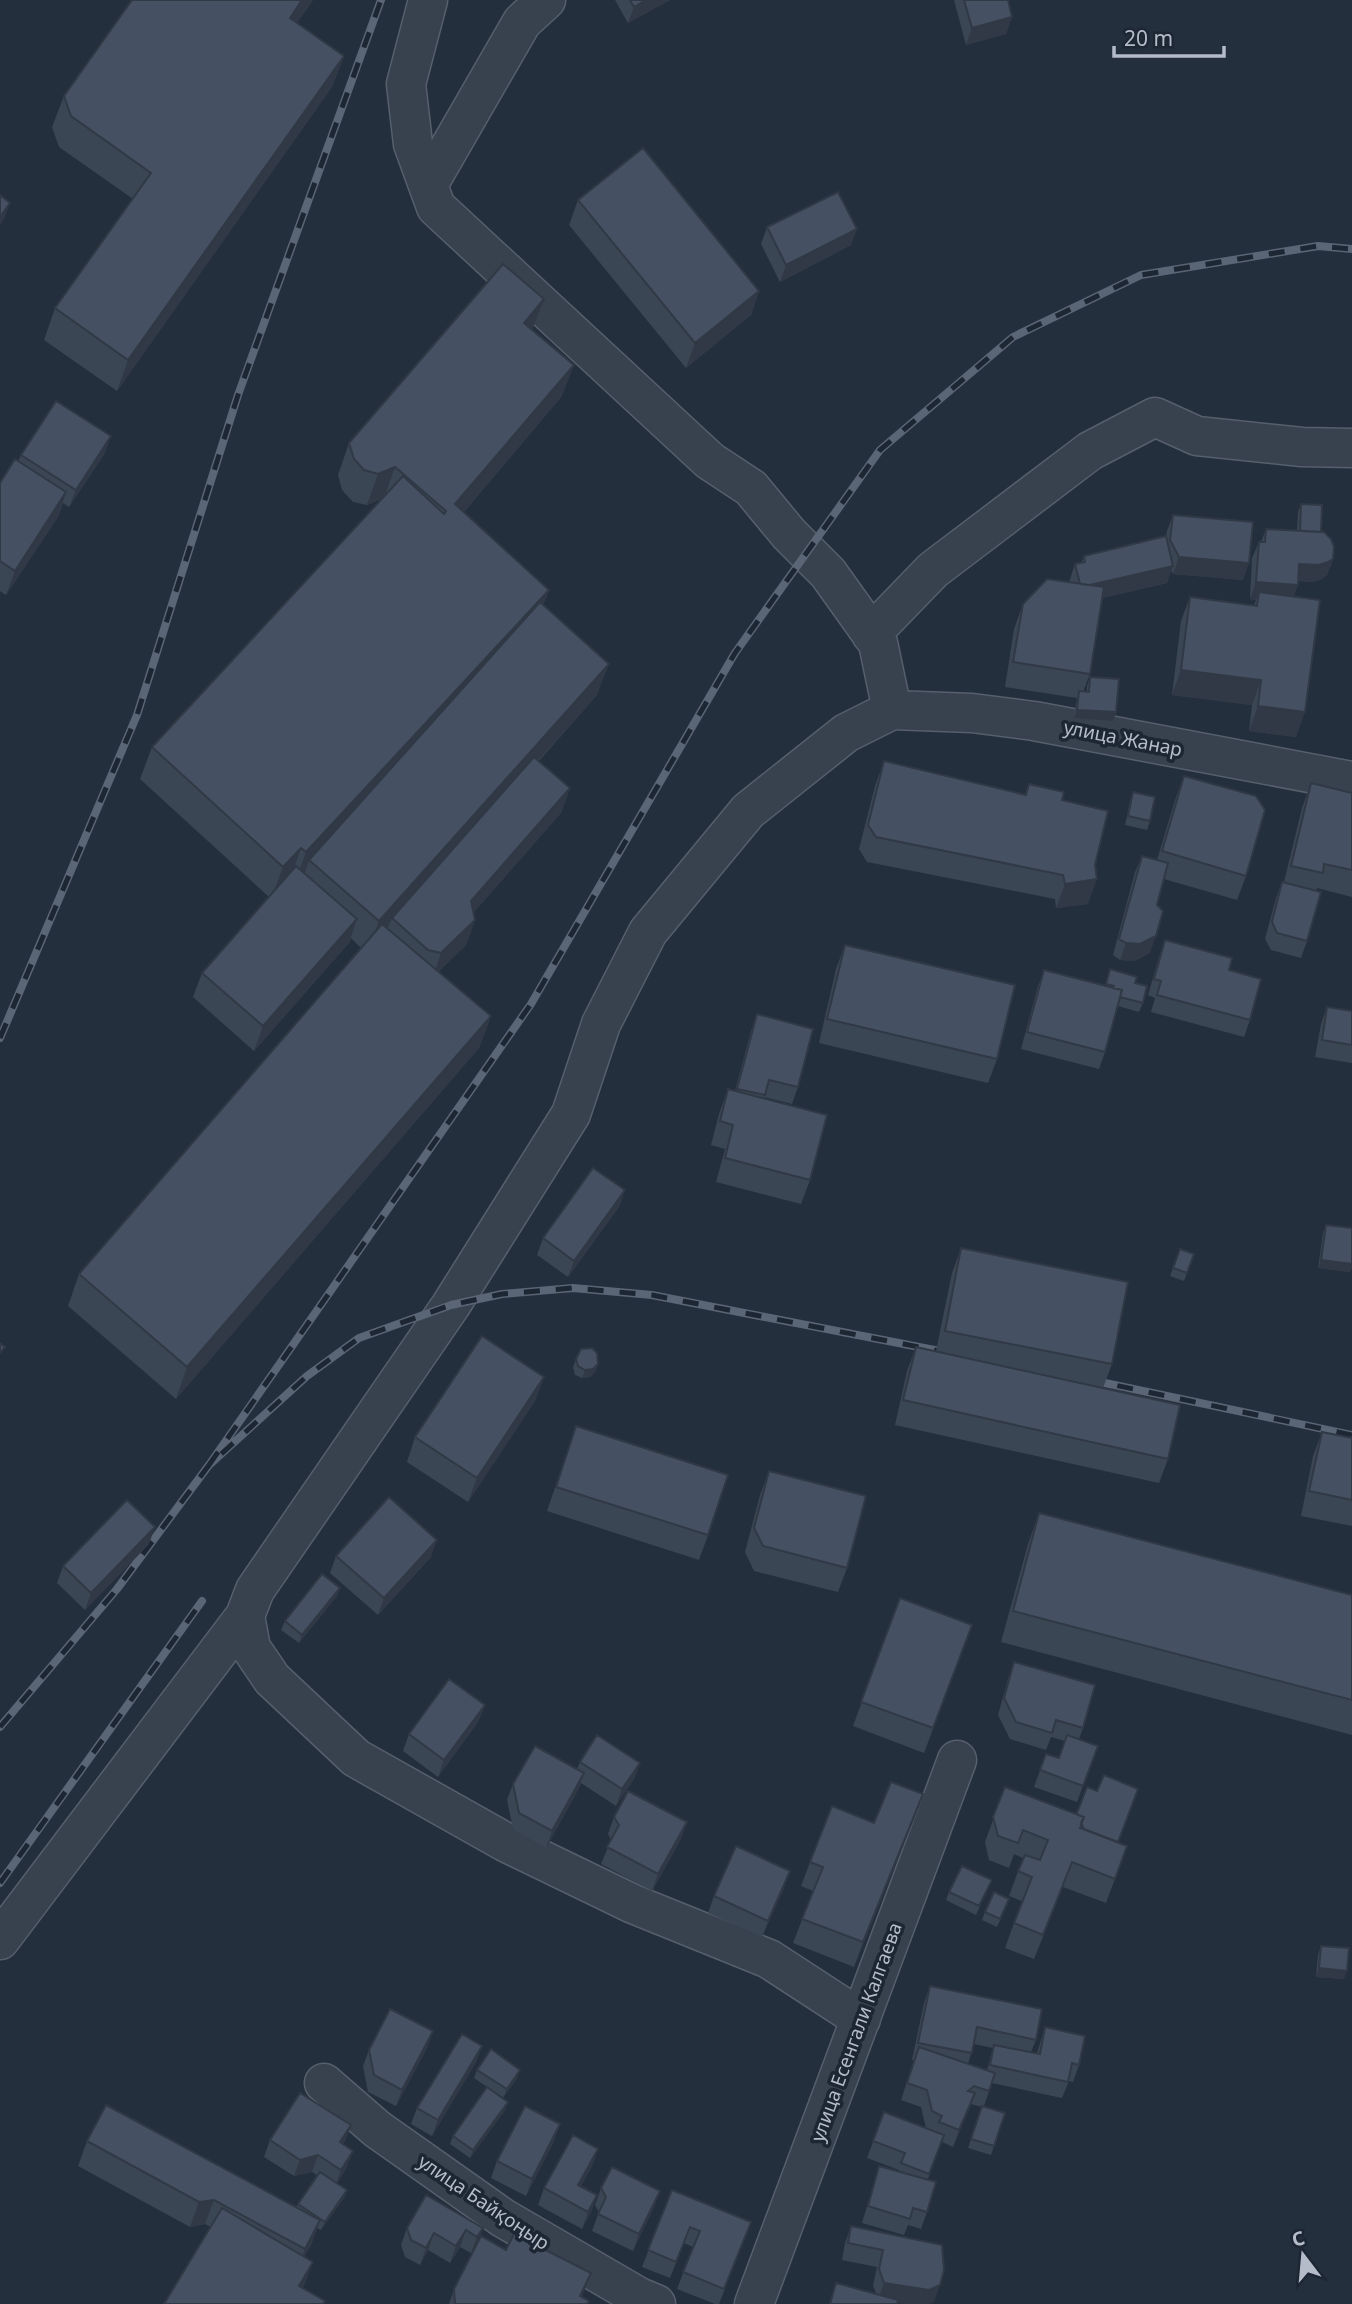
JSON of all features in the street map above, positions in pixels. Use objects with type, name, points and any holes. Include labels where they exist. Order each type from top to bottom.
[{"type":"street","points":[[0,1940],[245,1616],[255,1590],[451,1305],[571,1114],[601,1024],[648,932],[748,811],[846,733],[892,710],[878,643],[828,573],[789,534],[751,488],[710,461],[436,207],[413,144],[406,84],[428,0]]},
{"type":"street","points":[[428,185],[522,22],[546,0]]},
{"type":"street","points":[[871,634],[933,570],[1090,451],[1155,417],[1197,436],[1302,447],[1352,448]]},
{"type":"street","name":"улица Жанар","points":[[892,710],[972,713],[1034,721],[1352,781]]},
{"type":"street","points":[[245,1616],[251,1648],[272,1679],[356,1758],[505,1842],[633,1904],[769,1959],[861,2019]]},
{"type":"street","name":"улица Есенгали Калгаева","points":[[754,2304],[957,1760]]},
{"type":"street","name":"улица Байқоңыр","points":[[324,2083],[377,2129],[503,2218],[639,2297],[656,2304]]},
{"type":"building","points":[[132,0],[302,0],[290,18],[344,56],[128,360],[55,308],[151,173],[71,116],[64,96]]},
{"type":"building","points":[[630,0],[646,0],[634,7]]},
{"type":"building","points":[[964,0],[1008,0],[1012,17],[972,28]]},
{"type":"building","points":[[643,148],[759,291],[695,343],[578,200]]},
{"type":"building","points":[[838,192],[857,229],[786,265],[767,227]]},
{"type":"building","points":[[0,195],[10,203],[0,217]]},
{"type":"building","points":[[503,264],[544,299],[524,323],[574,365],[455,504],[549,590],[306,852],[301,848],[283,867],[152,747],[403,476],[444,514],[446,511],[395,467],[378,474],[364,470],[354,459],[349,443]]},
{"type":"building","points":[[56,401],[111,436],[76,490],[21,455]]},
{"type":"building","points":[[15,459],[66,492],[15,571],[0,561],[0,483]]},
{"type":"building","points":[[1301,504],[1322,505],[1321,532],[1300,531]]},
{"type":"building","points":[[1173,515],[1253,522],[1249,563],[1179,557],[1170,540]]},
{"type":"building","points":[[1266,529],[1324,532],[1334,547],[1333,559],[1319,565],[1299,564],[1298,585],[1256,582],[1259,542],[1265,542]]},
{"type":"building","points":[[1166,536],[1173,566],[1090,585],[1080,584],[1075,564],[1085,562],[1084,556]]},
{"type":"building","points":[[1047,579],[1104,587],[1090,674],[1013,662],[1023,604]]},
{"type":"building","points":[[1259,592],[1320,600],[1305,712],[1258,706],[1261,680],[1181,670],[1190,597],[1257,606]]},
{"type":"building","points":[[540,602],[609,664],[379,921],[309,860]]},
{"type":"building","points":[[1090,677],[1119,679],[1116,712],[1077,710],[1079,691],[1089,692]]},
{"type":"building","points":[[534,757],[570,788],[471,901],[475,920],[441,953],[428,950],[392,918]]},
{"type":"building","points":[[884,761],[1026,795],[1029,784],[1064,792],[1062,800],[1108,811],[1095,865],[1097,879],[1065,884],[1063,875],[876,837],[868,825]]},
{"type":"building","points":[[1184,776],[1256,796],[1265,810],[1246,876],[1162,851]]},
{"type":"building","points":[[1311,783],[1352,793],[1352,870],[1324,864],[1323,873],[1291,866]]},
{"type":"building","points":[[1133,792],[1155,797],[1150,821],[1128,816]]},
{"type":"building","points":[[1142,856],[1168,863],[1157,905],[1163,911],[1156,936],[1140,944],[1126,943],[1119,939]]},
{"type":"building","points":[[296,866],[357,919],[263,1026],[202,973]]},
{"type":"building","points":[[1282,882],[1321,892],[1307,941],[1277,933],[1272,922]]},
{"type":"building","points":[[382,924],[491,1016],[187,1367],[79,1274]]},
{"type":"building","points":[[1165,940],[1232,958],[1229,970],[1261,979],[1250,1020],[1157,995],[1161,981],[1154,979]]},
{"type":"building","points":[[845,945],[1015,985],[997,1059],[827,1019]]},
{"type":"building","points":[[1110,969],[1137,977],[1135,983],[1147,986],[1143,1003],[1120,997],[1122,990],[1106,984]]},
{"type":"building","points":[[1044,970],[1122,990],[1105,1052],[1027,1032]]},
{"type":"building","points":[[1327,1007],[1352,1011],[1352,1045],[1322,1040]]},
{"type":"building","points":[[757,1014],[813,1029],[798,1087],[769,1080],[765,1095],[737,1089]]},
{"type":"building","points":[[728,1089],[827,1115],[810,1180],[725,1158],[733,1125],[720,1121]]},
{"type":"building","points":[[593,1168],[625,1190],[574,1261],[543,1238]]},
{"type":"building","points":[[1326,1225],[1352,1228],[1352,1264],[1321,1260]]},
{"type":"building","points":[[961,1248],[1128,1282],[1112,1364],[945,1331]]},
{"type":"building","points":[[1180,1249],[1194,1254],[1187,1273],[1173,1268]]},
{"type":"building","points":[[482,1336],[544,1377],[477,1478],[415,1437]]},
{"type":"building","points":[[916,1347],[1180,1405],[1168,1459],[903,1400]]},
{"type":"building","points":[[592,1348],[597,1353],[598,1364],[593,1369],[585,1370],[578,1366],[576,1359],[581,1349]]},
{"type":"building","points":[[576,1426],[728,1475],[708,1535],[556,1487]]},
{"type":"building","points":[[1322,1432],[1352,1438],[1352,1500],[1309,1491]]},
{"type":"building","points":[[769,1471],[866,1496],[847,1568],[763,1546],[754,1528]]},
{"type":"building","points":[[389,1497],[437,1540],[384,1598],[336,1556]]},
{"type":"building","points":[[127,1500],[155,1527],[91,1593],[63,1566]]},
{"type":"building","points":[[1039,1513],[1352,1595],[1352,1700],[1013,1611]]},
{"type":"building","points":[[322,1574],[340,1588],[302,1635],[285,1621]]},
{"type":"building","points":[[900,1598],[972,1625],[933,1728],[861,1702]]},
{"type":"building","points":[[1014,1662],[1095,1685],[1083,1728],[1056,1720],[1052,1733],[1016,1722],[1004,1698]]},
{"type":"building","points":[[449,1679],[485,1705],[444,1760],[409,1734]]},
{"type":"building","points":[[597,1735],[640,1763],[622,1789],[580,1762]]},
{"type":"building","points":[[1067,1735],[1098,1746],[1083,1786],[1040,1770],[1046,1754],[1059,1758]]},
{"type":"building","points":[[535,1746],[584,1773],[552,1831],[519,1813],[513,1784]]},
{"type":"building","points":[[1104,1775],[1138,1789],[1118,1842],[1084,1829],[1081,1823],[1084,1817],[1077,1813],[1087,1787],[1097,1791]]},
{"type":"building","points":[[891,1782],[923,1794],[863,1942],[802,1919],[823,1867],[810,1862],[832,1806],[874,1823]]},
{"type":"building","points":[[1005,1787],[1084,1817],[1080,1828],[1127,1846],[1115,1879],[1072,1862],[1043,1935],[1014,1923],[1032,1877],[1018,1871],[1025,1855],[1040,1860],[1048,1840],[1023,1830],[1018,1843],[998,1836],[993,1817]]},
{"type":"building","points":[[628,1791],[687,1822],[658,1874],[607,1847],[619,1825],[614,1817]]},
{"type":"building","points":[[736,1846],[790,1871],[768,1921],[714,1896]]},
{"type":"building","points":[[962,1866],[992,1880],[979,1906],[949,1892]]},
{"type":"building","points":[[994,1892],[1009,1899],[1000,1919],[985,1912]]},
{"type":"building","points":[[1321,1946],[1349,1948],[1347,1971],[1319,1968]]},
{"type":"building","points":[[930,1986],[1042,2009],[1036,2040],[977,2027],[972,2053],[918,2043]]},
{"type":"building","points":[[390,2009],[433,2031],[402,2090],[374,2075],[369,2050]]},
{"type":"building","points":[[1045,2027],[1085,2036],[1079,2065],[1072,2063],[1068,2082],[990,2065],[994,2045],[1040,2054]]},
{"type":"building","points":[[462,2034],[482,2046],[438,2120],[417,2108]]},
{"type":"building","points":[[919,2047],[995,2073],[989,2091],[974,2086],[968,2091],[975,2093],[959,2130],[939,2122],[942,2116],[932,2111],[927,2090],[907,2083]]},
{"type":"building","points":[[491,2049],[520,2070],[507,2089],[477,2070]]},
{"type":"building","points":[[487,2087],[508,2102],[473,2150],[453,2136]]},
{"type":"building","points":[[300,2093],[351,2125],[340,2142],[353,2151],[341,2170],[318,2155],[300,2160],[270,2140]]},
{"type":"building","points":[[106,2105],[320,2220],[305,2249],[214,2200],[199,2202],[87,2141]]},
{"type":"building","points":[[525,2106],[560,2124],[532,2179],[497,2161]]},
{"type":"building","points":[[982,2106],[1005,2113],[994,2146],[971,2139]]},
{"type":"building","points":[[884,2112],[944,2135],[929,2174],[901,2163],[905,2153],[873,2141]]},
{"type":"building","points":[[573,2135],[598,2149],[578,2185],[597,2195],[588,2212],[544,2188]]},
{"type":"building","points":[[879,2166],[936,2182],[927,2212],[913,2208],[910,2219],[868,2206]]},
{"type":"building","points":[[612,2167],[660,2191],[639,2234],[598,2214],[606,2197],[601,2188]]},
{"type":"building","points":[[320,2172],[347,2190],[325,2222],[298,2204]]},
{"type":"building","points":[[672,2190],[751,2222],[724,2289],[683,2272],[700,2231],[690,2227],[676,2262],[648,2250]]},
{"type":"building","points":[[426,2195],[483,2228],[477,2237],[466,2230],[456,2246],[434,2233],[426,2248],[411,2240],[407,2228]]},
{"type":"building","points":[[222,2208],[313,2262],[299,2286],[325,2301],[323,2304],[164,2304]]},
{"type":"building","points":[[851,2226],[942,2245],[944,2270],[940,2285],[929,2290],[884,2283],[879,2269],[883,2250],[848,2243]]},
{"type":"building","points":[[514,2234],[591,2273],[580,2296],[589,2301],[587,2304],[455,2304],[454,2289],[481,2236],[506,2250]]},
{"type":"building","points":[[836,2283],[898,2300],[897,2304],[830,2304]]},
{"type":"railway","points":[[0,1038],[137,715],[238,395],[381,0]]},
{"type":"railway","points":[[209,1465],[531,1004],[735,653],[880,450],[1013,337],[1141,275],[1318,246],[1352,249]]},
{"type":"railway","points":[[0,1727],[117,1589],[209,1465],[307,1376],[359,1338],[451,1305],[502,1294],[573,1288],[652,1295],[955,1354]]},
{"type":"railway","points":[[1086,1379],[1352,1435]]},
{"type":"railway","points":[[0,1883],[202,1601]]}]
